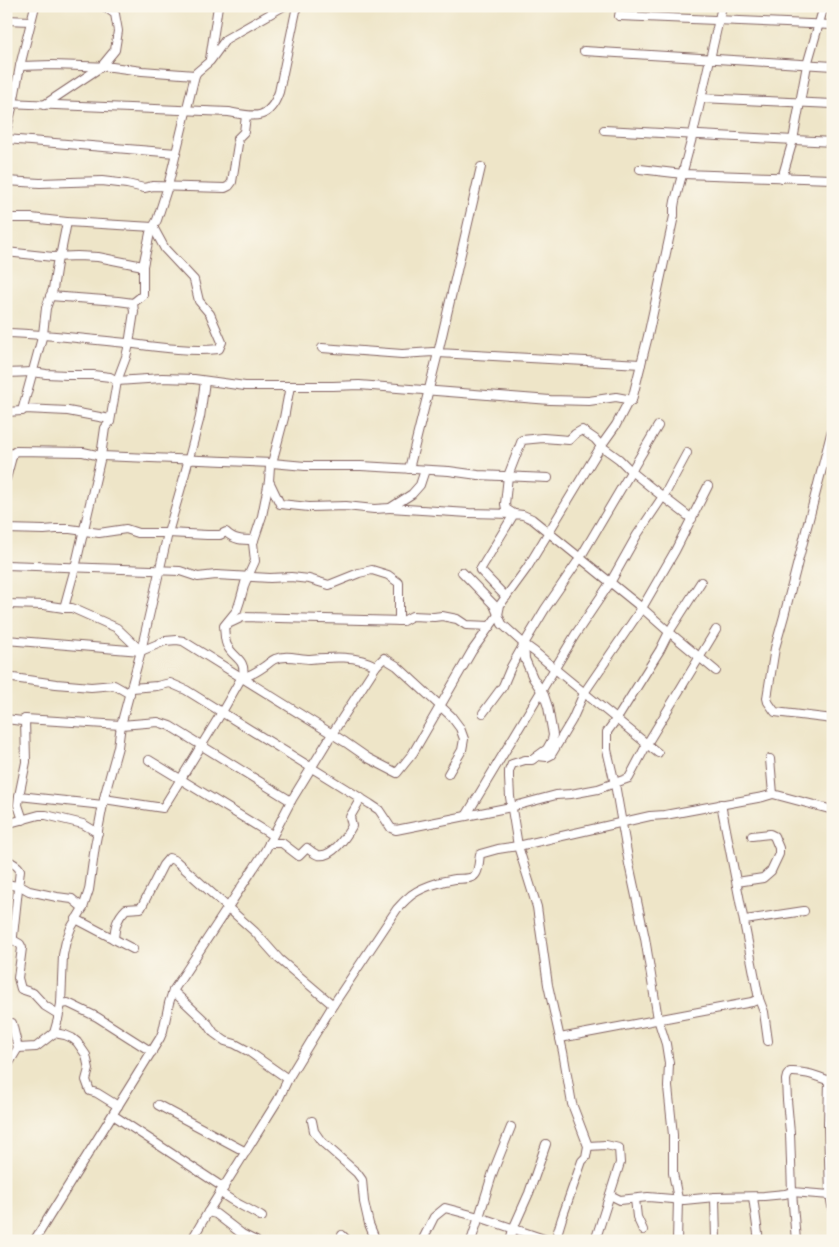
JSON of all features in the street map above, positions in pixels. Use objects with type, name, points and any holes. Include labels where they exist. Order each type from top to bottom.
[{"type":"street","points":[[6,132],[10,104],[35,6]]},
{"type":"street","points":[[44,105],[101,67],[115,50],[118,31],[115,14],[104,6]]},
{"type":"street","points":[[210,61],[218,6]]},
{"type":"street","points":[[50,296],[133,303],[143,295],[143,266],[150,233],[157,220],[168,186],[195,75],[210,61],[226,39],[284,6]]},
{"type":"street","points":[[10,104],[229,112],[246,116],[268,112],[276,101],[279,92],[298,6]]},
{"type":"street","points":[[621,6],[619,16],[833,25]]},
{"type":"street","points":[[6,640],[141,651],[165,641],[183,641],[368,758],[397,773],[413,753],[472,650],[498,615],[500,605],[527,568],[601,446],[616,425],[627,404],[632,400],[648,336],[674,216],[674,207],[693,134],[722,6]]},
{"type":"street","points":[[782,178],[793,140],[807,64],[824,6]]},
{"type":"street","points":[[6,20],[31,21]]},
{"type":"street","points":[[584,51],[833,66]]},
{"type":"street","points":[[20,66],[101,67],[195,75]]},
{"type":"street","points":[[701,98],[833,104]]},
{"type":"street","points":[[6,181],[40,183],[102,181],[144,188],[168,186],[225,188],[232,182],[238,144],[237,139],[244,132],[246,116]]},
{"type":"street","points":[[604,130],[833,142]]},
{"type":"street","points":[[6,139],[176,153]]},
{"type":"street","points":[[409,469],[430,390],[482,167]]},
{"type":"street","points":[[640,169],[683,174],[833,179]]},
{"type":"street","points":[[6,218],[31,218],[116,226],[153,227]]},
{"type":"street","points":[[22,411],[43,334],[46,308],[53,289],[58,257],[61,252],[67,222]]},
{"type":"street","points":[[6,333],[43,334],[174,349],[219,349],[222,342],[210,314],[199,301],[194,280],[165,248],[153,227]]},
{"type":"street","points":[[6,252],[58,257],[98,257],[143,266]]},
{"type":"street","points":[[64,608],[76,568],[101,456],[105,428],[110,422],[117,380],[129,344],[134,312],[133,303]]},
{"type":"street","points":[[322,348],[402,354],[433,352],[438,354],[641,364]]},
{"type":"street","points":[[6,372],[102,376],[117,380],[162,378],[245,386],[360,384],[550,400],[589,401],[616,397],[632,400]]},
{"type":"street","points":[[18,1048],[36,1047],[54,1033],[58,1019],[66,941],[71,928],[83,908],[89,890],[104,802],[118,747],[121,725],[141,651],[168,533],[200,417],[205,381]]},
{"type":"street","points":[[19,796],[163,808],[222,712],[244,669],[243,664],[226,646],[224,626],[237,610],[254,561],[253,543],[262,516],[269,481],[269,471],[284,418],[290,386]]},
{"type":"street","points":[[6,412],[22,411],[25,409],[68,411],[110,419]]},
{"type":"street","points":[[483,713],[503,686],[524,644],[580,558],[658,426]]},
{"type":"street","points":[[833,426],[792,589],[775,648],[767,698],[775,712],[833,719]]},
{"type":"street","points":[[514,514],[506,509],[505,504],[508,476],[522,440],[543,438],[569,440],[582,430],[619,458],[631,471],[692,519]]},
{"type":"street","points":[[6,479],[13,453],[16,451],[83,452],[101,456],[304,466],[338,465],[548,478]]},
{"type":"street","points":[[466,816],[575,635],[610,583],[637,535],[663,496],[687,453]]},
{"type":"street","points":[[390,508],[416,490],[420,485],[425,470]]},
{"type":"street","points":[[269,481],[280,504],[309,507],[346,506],[469,514],[523,515],[532,519],[549,532],[716,671]]},
{"type":"street","points":[[538,756],[551,755],[572,720],[584,693],[642,608],[692,519],[708,486]]},
{"type":"street","points":[[506,597],[480,570],[514,514]]},
{"type":"street","points":[[6,529],[70,529],[99,533],[126,529],[138,533],[220,535],[226,532],[238,540],[254,540]]},
{"type":"street","points":[[6,565],[180,571],[198,577],[216,575],[309,579],[329,585],[372,570],[388,575],[398,583],[399,621]]},
{"type":"street","points":[[462,572],[494,604],[502,624],[658,753]]},
{"type":"street","points":[[677,1241],[678,1199],[673,1173],[673,1135],[668,1087],[669,1063],[666,1044],[658,1019],[645,938],[607,750],[607,732],[617,720],[701,582]]},
{"type":"street","points":[[6,604],[72,608],[116,628],[141,651]]},
{"type":"street","points":[[224,626],[243,617],[403,621],[412,616],[442,616],[457,619],[466,625],[490,626]]},
{"type":"street","points":[[6,677],[51,684],[91,687],[114,685],[131,691],[173,684],[361,798],[379,810],[391,828],[396,830],[511,807],[556,795],[598,789],[628,778],[716,630]]},
{"type":"street","points":[[524,644],[525,659],[533,678],[544,695],[548,707],[552,736],[550,745],[538,756],[532,760],[512,764],[510,767],[511,807],[518,846],[537,907],[548,985],[572,1104],[588,1146],[586,1157],[582,1161],[555,1241]]},
{"type":"street","points":[[241,678],[258,671],[276,658],[339,658],[367,661],[376,666]]},
{"type":"street","points":[[34,1241],[152,1052],[163,1031],[166,1013],[173,992],[264,851],[291,801],[332,734],[376,666],[384,658],[397,666],[451,716],[460,728],[464,738],[462,750],[448,774]]},
{"type":"street","points":[[6,719],[121,725],[163,723],[291,801]]},
{"type":"street","points":[[23,820],[18,805],[26,762],[25,719]]},
{"type":"street","points":[[770,759],[773,794]]},
{"type":"street","points":[[149,760],[181,778],[270,839],[282,843],[300,856],[307,848],[317,855],[323,855],[338,847],[352,826],[350,817],[361,798]]},
{"type":"street","points":[[192,1241],[278,1100],[288,1079],[333,1005],[397,909],[408,898],[444,882],[454,879],[468,879],[475,876],[480,854],[650,816],[665,815],[773,794],[833,810]]},
{"type":"street","points":[[722,804],[759,999],[764,1012],[768,1041]]},
{"type":"street","points":[[6,824],[39,815],[46,815],[83,824],[98,833]]},
{"type":"street","points":[[737,882],[763,878],[771,871],[779,854],[779,848],[774,836],[770,834],[752,836]]},
{"type":"street","points":[[6,857],[8,861],[16,864],[20,870],[13,940],[20,944],[22,948],[18,972],[21,989],[33,993],[45,1006],[58,1014],[58,1019]]},
{"type":"street","points":[[114,939],[114,930],[119,916],[126,909],[141,908],[163,865],[169,858],[176,861],[254,932],[279,959],[333,1005]]},
{"type":"street","points":[[6,884],[57,898],[72,899],[83,908]]},
{"type":"street","points":[[745,920],[804,911]]},
{"type":"street","points":[[76,919],[133,949]]},
{"type":"street","points":[[173,992],[208,1024],[214,1033],[225,1041],[248,1051],[288,1079]]},
{"type":"street","points":[[560,1038],[752,1002],[759,999]]},
{"type":"street","points":[[61,1004],[68,1003],[97,1017],[152,1052]]},
{"type":"street","points":[[6,1023],[12,1023],[18,1048],[6,1068]]},
{"type":"street","points":[[54,1033],[65,1035],[77,1042],[86,1055],[89,1069],[86,1080],[90,1091],[97,1093],[118,1106]]},
{"type":"street","points":[[796,1241],[787,1100],[787,1076],[790,1072],[806,1072],[831,1081],[830,1125],[833,1211]]},
{"type":"street","points":[[158,1104],[246,1152]]},
{"type":"street","points":[[113,1116],[222,1190],[235,1203],[262,1217]]},
{"type":"street","points":[[312,1121],[314,1131],[321,1141],[356,1172],[362,1180],[369,1224],[376,1241]]},
{"type":"street","points":[[471,1241],[493,1172],[511,1128]]},
{"type":"street","points":[[510,1241],[546,1144]]},
{"type":"street","points":[[588,1146],[606,1145],[619,1148],[620,1163],[596,1241]]},
{"type":"street","points":[[610,1195],[620,1200],[648,1197],[684,1200],[715,1197],[753,1197],[831,1190]]},
{"type":"street","points":[[712,1241],[716,1240],[715,1197]]},
{"type":"street","points":[[753,1197],[759,1241]]},
{"type":"street","points":[[635,1199],[637,1217],[643,1230]]},
{"type":"street","points":[[422,1241],[434,1217],[445,1208],[479,1216],[550,1241]]},
{"type":"street","points":[[208,1212],[216,1214],[242,1234],[256,1241]]}]
